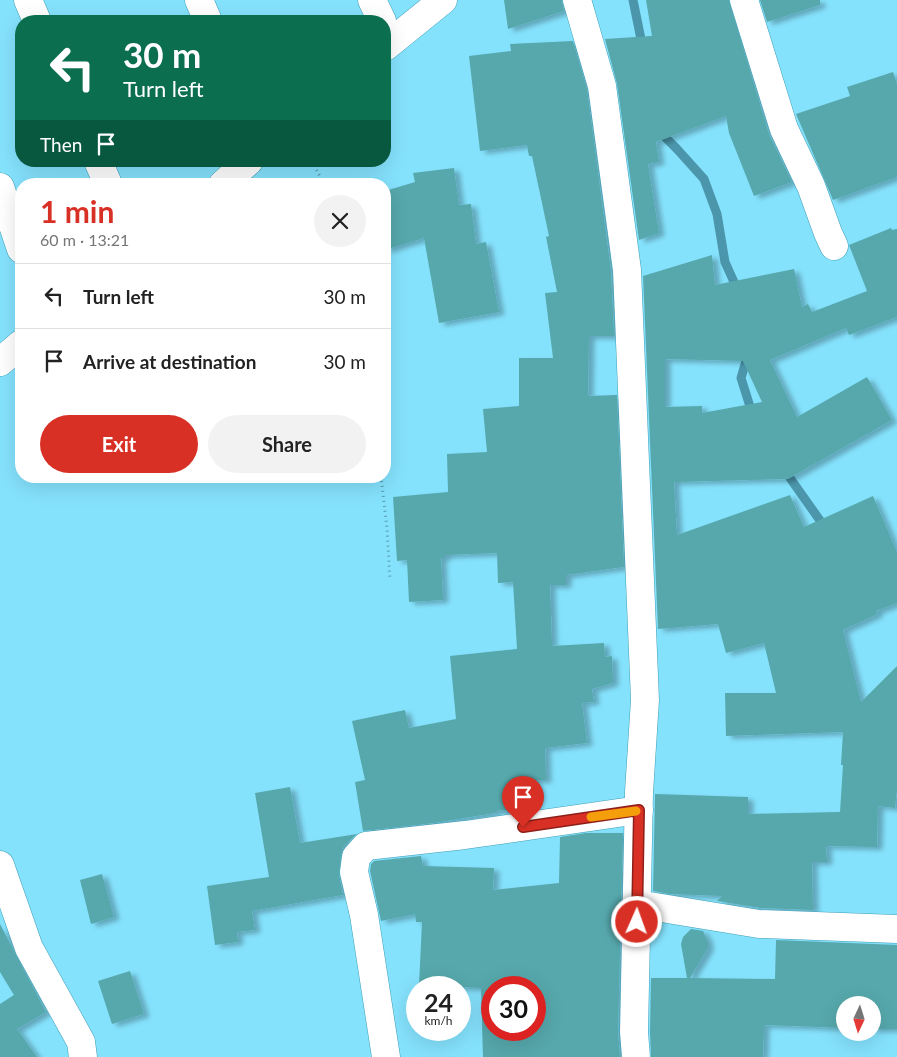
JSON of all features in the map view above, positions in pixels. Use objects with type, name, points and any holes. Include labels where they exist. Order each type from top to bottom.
[{"type":"street","points":[[28,0],[34,15]]},
{"type":"street","points":[[199,0],[205,15]]},
{"type":"street","points":[[372,0],[378,15]]},
{"type":"street","points":[[391,31],[443,0]]},
{"type":"street","points":[[577,0],[602,86],[627,270],[645,700],[639,810],[634,1032],[636,1057]]},
{"type":"street","points":[[744,0],[784,129],[811,186],[834,246]]},
{"type":"street","points":[[230,178],[242,167]]},
{"type":"street","points":[[0,188],[15,231]]},
{"type":"street","points":[[0,362],[15,349]]},
{"type":"street","points":[[386,1057],[364,915],[354,872],[356,857],[366,846],[465,835],[639,810]]},
{"type":"street","points":[[0,865],[29,948],[81,1042],[83,1057]]},
{"type":"street","points":[[637,904],[759,924],[897,930]]},
{"type":"path","points":[[383,483],[390,579]]},
{"type":"building","points":[[504,0],[562,0],[564,11],[508,29]]},
{"type":"building","points":[[646,0],[729,0],[769,134],[792,182],[754,196],[729,133],[726,116],[656,142],[659,162],[648,164],[659,233],[639,240],[617,84],[605,39],[652,36]]},
{"type":"building","points":[[760,0],[820,0],[820,5],[767,22]]},
{"type":"building","points":[[573,41],[587,89],[611,271],[614,336],[589,336],[588,396],[617,395],[624,567],[566,575],[566,585],[550,585],[552,646],[604,643],[605,657],[612,656],[613,683],[592,689],[594,702],[582,703],[587,743],[545,748],[546,780],[516,780],[519,809],[495,811],[495,813],[434,823],[363,831],[355,782],[365,780],[352,721],[405,710],[409,728],[456,719],[450,656],[517,649],[513,582],[498,583],[497,553],[445,555],[445,558],[441,558],[443,600],[409,602],[407,560],[397,561],[393,497],[448,492],[447,454],[487,452],[483,409],[519,406],[519,358],[553,358],[545,293],[557,292],[546,237],[549,236],[532,156],[529,156],[527,145],[480,151],[469,56],[511,51],[510,44]]},
{"type":"building","points":[[893,72],[897,84],[897,177],[833,200],[796,114],[850,96],[847,87]]},
{"type":"building","points":[[454,168],[459,205],[471,204],[476,244],[486,242],[499,312],[439,323],[424,238],[391,248],[391,189],[415,182],[413,173]]},
{"type":"building","points":[[891,228],[892,230],[897,229],[897,317],[849,335],[846,328],[770,360],[797,417],[867,377],[892,420],[788,479],[674,482],[677,535],[790,495],[804,527],[873,496],[897,552],[897,603],[876,611],[878,614],[843,630],[861,702],[897,666],[897,789],[895,808],[878,806],[877,847],[826,846],[827,862],[812,862],[813,910],[761,908],[717,901],[722,896],[670,894],[653,891],[655,794],[748,797],[748,814],[840,812],[843,732],[726,736],[725,693],[776,693],[764,643],[726,653],[718,624],[658,629],[643,276],[712,255],[715,285],[794,269],[802,307],[808,304],[812,312],[867,291],[849,245]],"holes":[[[665,359],[743,361],[762,402],[702,413],[702,406],[665,407]]]},
{"type":"building","points":[[290,787],[300,843],[357,834],[344,846],[341,855],[339,875],[343,895],[252,911],[255,930],[237,932],[238,942],[215,945],[207,886],[269,877],[255,793]]},
{"type":"building","points":[[586,833],[623,833],[618,1032],[620,1057],[483,1057],[483,1041],[546,1041],[546,976],[481,976],[481,988],[471,988],[471,976],[419,976],[422,922],[416,922],[415,914],[381,921],[370,871],[371,864],[374,861],[421,856],[423,866],[494,868],[493,890],[559,883],[560,837]]},
{"type":"building","points":[[102,874],[114,917],[91,924],[80,880]]},
{"type":"building","points":[[0,924],[46,1012],[17,1029],[37,1057],[0,1057],[0,1004],[14,995],[0,972]]},
{"type":"building","points":[[691,929],[703,931],[708,942],[708,948],[690,978],[775,979],[776,940],[897,945],[897,1029],[881,1029],[881,996],[836,996],[836,1028],[764,1025],[763,1057],[651,1057],[651,978],[687,978],[681,944],[683,937]]},
{"type":"building","points":[[130,971],[144,1014],[112,1024],[98,981]]},
{"type":"waterway","points":[[633,0],[643,49]]},
{"type":"waterway","points":[[658,130],[704,179],[717,214],[725,262],[738,291]]},
{"type":"waterway","points":[[748,354],[741,378],[753,416]]},
{"type":"waterway","points":[[783,468],[826,529]]},
{"type":"slow traffic","points":[[591,817],[636,811]]},
{"type":"route","points":[[523,827],[639,810],[637,922]]}]
